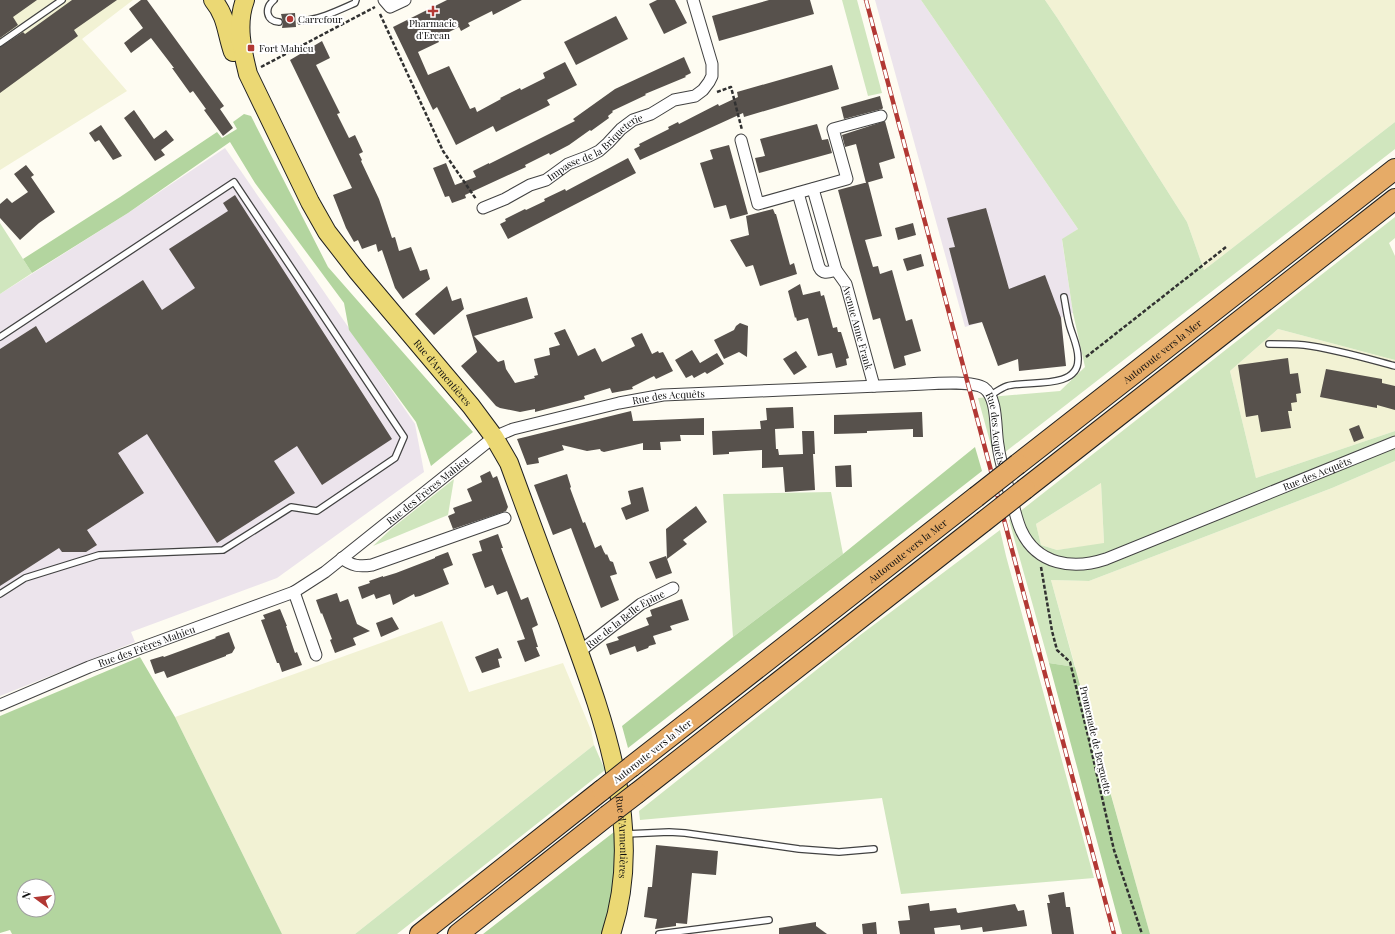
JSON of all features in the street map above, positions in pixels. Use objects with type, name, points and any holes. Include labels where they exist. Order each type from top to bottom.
[{"type":"highway","name":"Autoroute vers la Mer","points":[[420,934],[976,496],[1395,169]]},
{"type":"highway","points":[[458,934],[1395,199]]},
{"type":"main road","name":"Rue d'Armentières","points":[[213,0],[221,10],[225,20],[234,54],[248,74],[310,202],[327,232],[358,272],[471,406],[494,436],[509,463],[579,652],[594,695],[609,749],[628,834],[632,866],[630,898],[623,934]]},
{"type":"main road","name":"Rue d'Armentières","points":[[245,0],[241,12],[240,24],[242,51],[248,74]]},
{"type":"main road","name":"Rue d'Armentières","points":[[611,934],[623,887],[628,834]]},
{"type":"street","points":[[382,3],[390,7],[405,0]]},
{"type":"street","points":[[693,0],[712,64],[712,76],[706,86]]},
{"type":"street","name":"Impasse de la Briqueterie","points":[[483,208],[505,199],[530,185],[546,180],[568,164],[599,151],[621,129],[633,120],[651,114],[674,100],[695,96],[706,86]]},
{"type":"street","points":[[741,140],[758,204],[847,179],[833,129],[881,116]]},
{"type":"street","name":"Avenue Anne Frank","points":[[813,188],[836,270],[846,284],[874,386]]},
{"type":"street","points":[[798,193],[819,267],[821,271],[824,272],[836,270]]},
{"type":"street","name":"Rue des Acquêts","points":[[494,436],[513,429],[626,402],[663,395],[874,386],[967,384],[980,386],[991,395],[994,406],[999,451],[1018,521],[1025,537],[1037,551],[1052,560],[1066,564],[1083,565],[1099,561],[1395,442]]},
{"type":"street","name":"Rue des Frères Mahieu","points":[[2,701],[89,667],[294,592],[318,578],[494,436]]},
{"type":"street","points":[[342,558],[353,565],[372,565],[505,518]]},
{"type":"street","name":"Rue de la Belle Epine","points":[[579,652],[641,604],[673,588]]},
{"type":"street","points":[[294,592],[316,655]]},
{"type":"lane","points":[[0,43],[62,0]]},
{"type":"lane","points":[[274,0],[268,7],[268,15],[273,20],[279,22]]},
{"type":"lane","points":[[302,21],[324,17],[355,3],[356,0]]},
{"type":"lane","points":[[0,337],[234,182],[404,437],[395,458],[317,511],[291,507],[222,550],[99,555],[25,578],[0,594]]},
{"type":"lane","points":[[991,395],[997,390],[1008,386],[1062,379],[1072,374],[1078,363],[1078,354],[1068,319],[1064,297]]},
{"type":"lane","points":[[1269,344],[1316,347],[1395,366]]},
{"type":"lane","points":[[628,834],[685,833],[799,849],[839,852],[874,849]]},
{"type":"lane","points":[[659,934],[769,920]]},
{"type":"path","points":[[248,74],[382,3],[443,151],[483,208]]},
{"type":"path","points":[[706,86],[714,92],[731,87],[742,132],[741,140]]},
{"type":"path","points":[[1078,363],[1226,247]]},
{"type":"path","name":"Promenade de Berguette","points":[[1037,551],[1057,650],[1070,662],[1114,850],[1142,934]]},
{"type":"shaded area","points":[[875,0],[921,0],[1078,229],[1062,240],[1073,313],[1026,331],[997,318],[965,327]]},
{"type":"shaded area","points":[[225,148],[415,424],[424,472],[277,578],[131,632],[135,642],[0,696],[0,294],[128,213]]},
{"type":"green space","points":[[0,0],[133,0],[82,39],[127,91],[0,170]]},
{"type":"green space","points":[[842,0],[857,0],[882,93],[868,96]]},
{"type":"green space","points":[[921,0],[1045,0],[1187,222],[1204,270],[1395,122],[1395,149],[995,460],[978,398],[1060,391],[1085,367],[1073,313],[1062,239],[1078,229]]},
{"type":"green space","points":[[1045,0],[1395,0],[1395,122],[1204,270],[1187,222]]},
{"type":"green space","points":[[244,114],[251,116],[328,267],[473,432],[431,466],[416,422],[349,330],[344,303],[255,183],[230,142],[128,213],[32,273],[23,259],[120,197],[217,132],[222,138],[237,129],[233,122]]},
{"type":"green space","points":[[1395,217],[1395,238],[1389,243],[1395,256],[1395,360],[1278,329],[1230,371],[1256,478],[1395,431],[1395,461],[1332,488],[1089,581],[1051,580],[1075,667],[1049,663],[1009,520]],"holes":[[[1101,483],[1104,543],[1057,550],[1041,545],[1036,524]]]},
{"type":"green space","points":[[0,223],[32,273],[0,294]]},
{"type":"green space","points":[[1278,329],[1395,360],[1395,431],[1256,478],[1230,371]]},
{"type":"green space","points":[[975,447],[982,471],[628,748],[622,726],[733,637],[843,554]]},
{"type":"green space","points":[[1395,461],[1395,934],[1150,934],[1051,580],[1089,581],[1332,488]]},
{"type":"green space","points":[[454,479],[448,515],[373,546],[391,529]]},
{"type":"green space","points":[[1101,483],[1104,544],[1057,550],[1041,545],[1036,524]]},
{"type":"green space","points":[[831,492],[843,554],[733,637],[723,494]]},
{"type":"green space","points":[[1000,530],[1094,878],[901,894],[882,798],[640,820],[639,811],[859,636]]},
{"type":"green space","points":[[442,621],[469,692],[563,663],[591,730],[594,745],[355,934],[282,934],[175,717]]},
{"type":"green space","points":[[140,657],[175,717],[282,934],[12,934],[10,930],[0,933],[0,716]]},
{"type":"green space","points":[[1049,663],[1075,667],[1150,934],[1122,934]]},
{"type":"green space","points":[[594,745],[605,770],[397,934],[355,934]]},
{"type":"green space","points":[[614,832],[616,844],[614,892],[602,934],[483,934]]},
{"type":"building","points":[[0,0],[37,0],[13,17],[18,25],[0,38]]},
{"type":"building","points":[[72,0],[117,0],[74,30],[78,36],[0,93],[0,47],[23,32],[25,34]]},
{"type":"building","points":[[141,0],[147,0],[224,106],[220,109],[233,128],[223,136],[204,110],[206,109],[193,91],[190,93],[172,68],[174,68],[151,38],[131,53],[124,43],[143,28],[129,9]]},
{"type":"building","points":[[447,0],[522,0],[493,15],[492,11],[468,23],[470,26],[461,31],[459,27],[437,38],[439,42],[418,52],[428,75],[449,66],[470,109],[475,107],[477,112],[520,88],[521,90],[545,78],[543,73],[565,62],[577,85],[547,100],[550,105],[496,132],[493,126],[456,145],[437,107],[433,110],[393,27]]},
{"type":"building","points":[[657,0],[675,0],[687,23],[664,34],[649,4]]},
{"type":"building","points":[[769,0],[810,0],[814,14],[719,41],[712,16]]},
{"type":"building","points":[[295,13],[296,27],[282,28],[283,22],[281,14]]},
{"type":"building","points":[[616,16],[628,39],[576,65],[564,42]]},
{"type":"building","points":[[322,41],[330,58],[316,65],[340,113],[337,114],[349,138],[355,135],[363,152],[359,154],[362,160],[361,161],[379,199],[392,238],[395,237],[399,251],[411,247],[420,271],[427,269],[430,279],[403,299],[395,288],[382,250],[378,252],[376,244],[362,249],[358,240],[354,242],[346,228],[333,195],[352,188],[290,60]]},
{"type":"building","points":[[684,57],[691,73],[685,76],[686,77],[645,94],[646,95],[612,111],[613,112],[608,116],[609,118],[569,145],[550,155],[549,153],[525,165],[526,167],[465,195],[466,198],[452,203],[449,196],[445,197],[433,168],[446,163],[455,185],[476,177],[473,171],[575,121],[573,119],[615,89]]},
{"type":"building","points":[[832,65],[839,89],[744,117],[743,113],[640,160],[634,149],[640,146],[639,144],[669,129],[668,127],[678,122],[679,124],[718,104],[719,106],[738,97],[737,92]]},
{"type":"building","points":[[880,96],[882,109],[844,119],[841,107]]},
{"type":"building","points":[[134,110],[154,139],[166,130],[174,140],[161,150],[165,155],[155,161],[124,118]]},
{"type":"building","points":[[885,121],[895,158],[879,163],[883,178],[866,183],[856,144],[845,147],[842,135]]},
{"type":"building","points":[[817,124],[822,140],[828,139],[832,153],[759,173],[755,158],[765,156],[760,139]]},
{"type":"building","points":[[101,125],[122,156],[113,160],[99,140],[95,142],[89,133]]},
{"type":"building","points":[[729,145],[748,214],[730,219],[726,205],[714,208],[700,163],[713,159],[710,150]]},
{"type":"building","points":[[628,158],[636,173],[508,239],[500,224],[506,221],[505,219],[545,201],[544,199],[565,189],[566,191]]},
{"type":"building","points":[[26,165],[34,175],[31,177],[55,212],[39,223],[20,240],[0,218],[0,204],[7,198],[12,203],[28,192],[14,174]]},
{"type":"building","points":[[868,182],[882,236],[865,240],[873,267],[878,266],[880,274],[892,270],[906,321],[912,319],[921,351],[904,356],[906,365],[894,369],[880,318],[873,320],[838,190]]},
{"type":"building","points":[[235,195],[392,439],[322,485],[297,446],[274,461],[295,493],[217,543],[147,434],[118,453],[144,493],[87,530],[97,545],[86,552],[62,552],[59,548],[0,586],[0,349],[36,326],[46,343],[143,280],[162,310],[195,288],[169,249],[228,211],[223,203]]},
{"type":"building","points":[[986,208],[1009,289],[1045,275],[1061,318],[1066,366],[1019,371],[1018,359],[998,366],[982,322],[969,325],[949,248],[955,247],[947,218]]},
{"type":"building","points":[[773,209],[776,214],[790,265],[794,263],[797,274],[760,286],[753,265],[746,267],[730,240],[749,235],[746,216]]},
{"type":"building","points":[[913,223],[916,235],[898,240],[895,228]]},
{"type":"building","points":[[921,254],[924,266],[907,271],[903,259]]},
{"type":"building","points":[[800,284],[803,295],[820,291],[821,296],[824,295],[833,328],[837,327],[838,332],[841,332],[849,358],[846,359],[847,365],[836,368],[832,353],[818,356],[808,318],[797,321],[796,317],[795,318],[788,291]]},
{"type":"building","points":[[447,286],[452,301],[461,298],[464,309],[434,335],[415,314]]},
{"type":"building","points":[[527,297],[533,318],[474,336],[498,362],[504,360],[506,369],[515,383],[535,378],[534,376],[538,375],[534,359],[550,355],[549,348],[560,345],[554,333],[565,329],[578,356],[595,348],[602,362],[635,346],[631,338],[642,333],[652,354],[658,351],[659,353],[663,352],[673,371],[656,379],[654,376],[632,387],[633,389],[612,393],[610,388],[584,396],[585,399],[535,412],[535,409],[520,412],[496,406],[461,366],[477,352],[466,315]]},
{"type":"building","points":[[740,323],[748,326],[747,357],[739,352],[724,359],[714,340],[734,330]]},
{"type":"building","points":[[692,350],[700,363],[717,353],[724,364],[707,374],[705,372],[694,378],[692,375],[686,378],[675,360]]},
{"type":"building","points":[[796,351],[807,367],[794,375],[783,359]]},
{"type":"building","points":[[1288,358],[1290,374],[1298,373],[1301,393],[1296,394],[1297,402],[1291,403],[1292,411],[1288,411],[1291,428],[1261,432],[1258,415],[1246,417],[1238,365]]},
{"type":"building","points":[[1326,369],[1382,379],[1382,383],[1395,386],[1395,410],[1377,405],[1377,408],[1320,397]]},
{"type":"building","points":[[793,407],[794,428],[775,429],[776,449],[778,449],[779,455],[803,454],[802,431],[814,431],[815,454],[813,454],[815,490],[785,492],[783,467],[762,468],[762,450],[729,452],[729,454],[713,455],[712,431],[761,429],[760,421],[767,420],[766,408]]},
{"type":"building","points":[[631,411],[633,421],[704,418],[704,435],[680,435],[681,441],[660,442],[661,450],[643,450],[643,443],[604,452],[600,449],[587,451],[562,445],[564,450],[538,458],[539,463],[527,465],[517,439]]},
{"type":"building","points":[[922,412],[923,437],[913,437],[913,429],[834,434],[834,415]]},
{"type":"building","points":[[1359,425],[1364,438],[1354,442],[1349,429]]},
{"type":"building","points":[[851,465],[852,487],[836,487],[835,466]]},
{"type":"building","points":[[490,471],[493,478],[497,476],[508,507],[506,511],[453,529],[448,516],[455,513],[453,508],[472,501],[467,489],[482,482],[480,476]]},
{"type":"building","points":[[567,474],[570,488],[583,523],[585,522],[595,548],[601,545],[610,561],[613,562],[617,574],[610,576],[619,600],[601,608],[571,528],[553,535],[534,485]]},
{"type":"building","points":[[643,487],[649,511],[626,520],[621,508],[631,504],[628,491]]},
{"type":"building","points":[[696,506],[707,522],[683,540],[687,544],[667,559],[666,529]]},
{"type":"building","points":[[498,534],[503,548],[501,548],[521,600],[528,597],[538,625],[532,628],[538,647],[536,647],[540,656],[525,662],[517,641],[525,639],[507,591],[497,595],[493,585],[485,588],[472,554],[482,551],[479,541]]},
{"type":"building","points":[[448,552],[453,565],[443,569],[449,584],[420,596],[415,597],[414,594],[393,605],[390,594],[376,599],[374,594],[362,599],[358,587],[370,583],[369,581],[396,573]]},
{"type":"building","points":[[666,556],[672,573],[656,579],[649,562]]},
{"type":"building","points":[[337,593],[340,602],[348,599],[357,624],[370,631],[353,638],[356,645],[335,653],[330,640],[332,639],[316,600]]},
{"type":"building","points":[[682,599],[689,620],[670,626],[672,630],[653,636],[656,644],[649,646],[648,648],[637,652],[635,646],[610,655],[606,644],[619,640],[617,637],[649,625],[646,618],[652,616],[650,610]]},
{"type":"building","points":[[280,609],[295,653],[297,652],[302,665],[282,672],[279,663],[277,663],[261,620],[265,619],[263,615]]},
{"type":"building","points":[[392,617],[399,629],[381,637],[376,623]]},
{"type":"building","points":[[229,632],[235,648],[232,653],[167,678],[164,671],[155,674],[150,660],[164,657]]},
{"type":"building","points":[[498,648],[502,658],[498,659],[500,667],[482,673],[475,657]]},
{"type":"building","points":[[656,845],[718,851],[716,875],[692,873],[687,924],[676,923],[676,926],[655,929],[657,919],[644,917],[648,887],[652,887]]},
{"type":"building","points":[[1064,892],[1066,907],[1070,907],[1074,934],[1052,934],[1047,903],[1050,903],[1048,895]]},
{"type":"building","points":[[929,903],[930,911],[956,908],[958,913],[1015,904],[1018,911],[1024,910],[1027,926],[983,932],[982,927],[961,930],[960,925],[934,928],[935,934],[900,934],[898,921],[910,920],[908,906]]},
{"type":"building","points":[[816,922],[816,926],[827,934],[779,934],[779,928]]},
{"type":"building","points":[[876,922],[877,934],[863,934],[862,924]]},
{"type":"railway","points":[[866,0],[1114,934]]},
{"type":"place","name":"Pharmacie d'Ercan","points":[[433,11]]},
{"type":"place","name":"Carrefour","points":[[290,19]]},
{"type":"place","name":"Fort Mahieu","points":[[251,48]]}]
